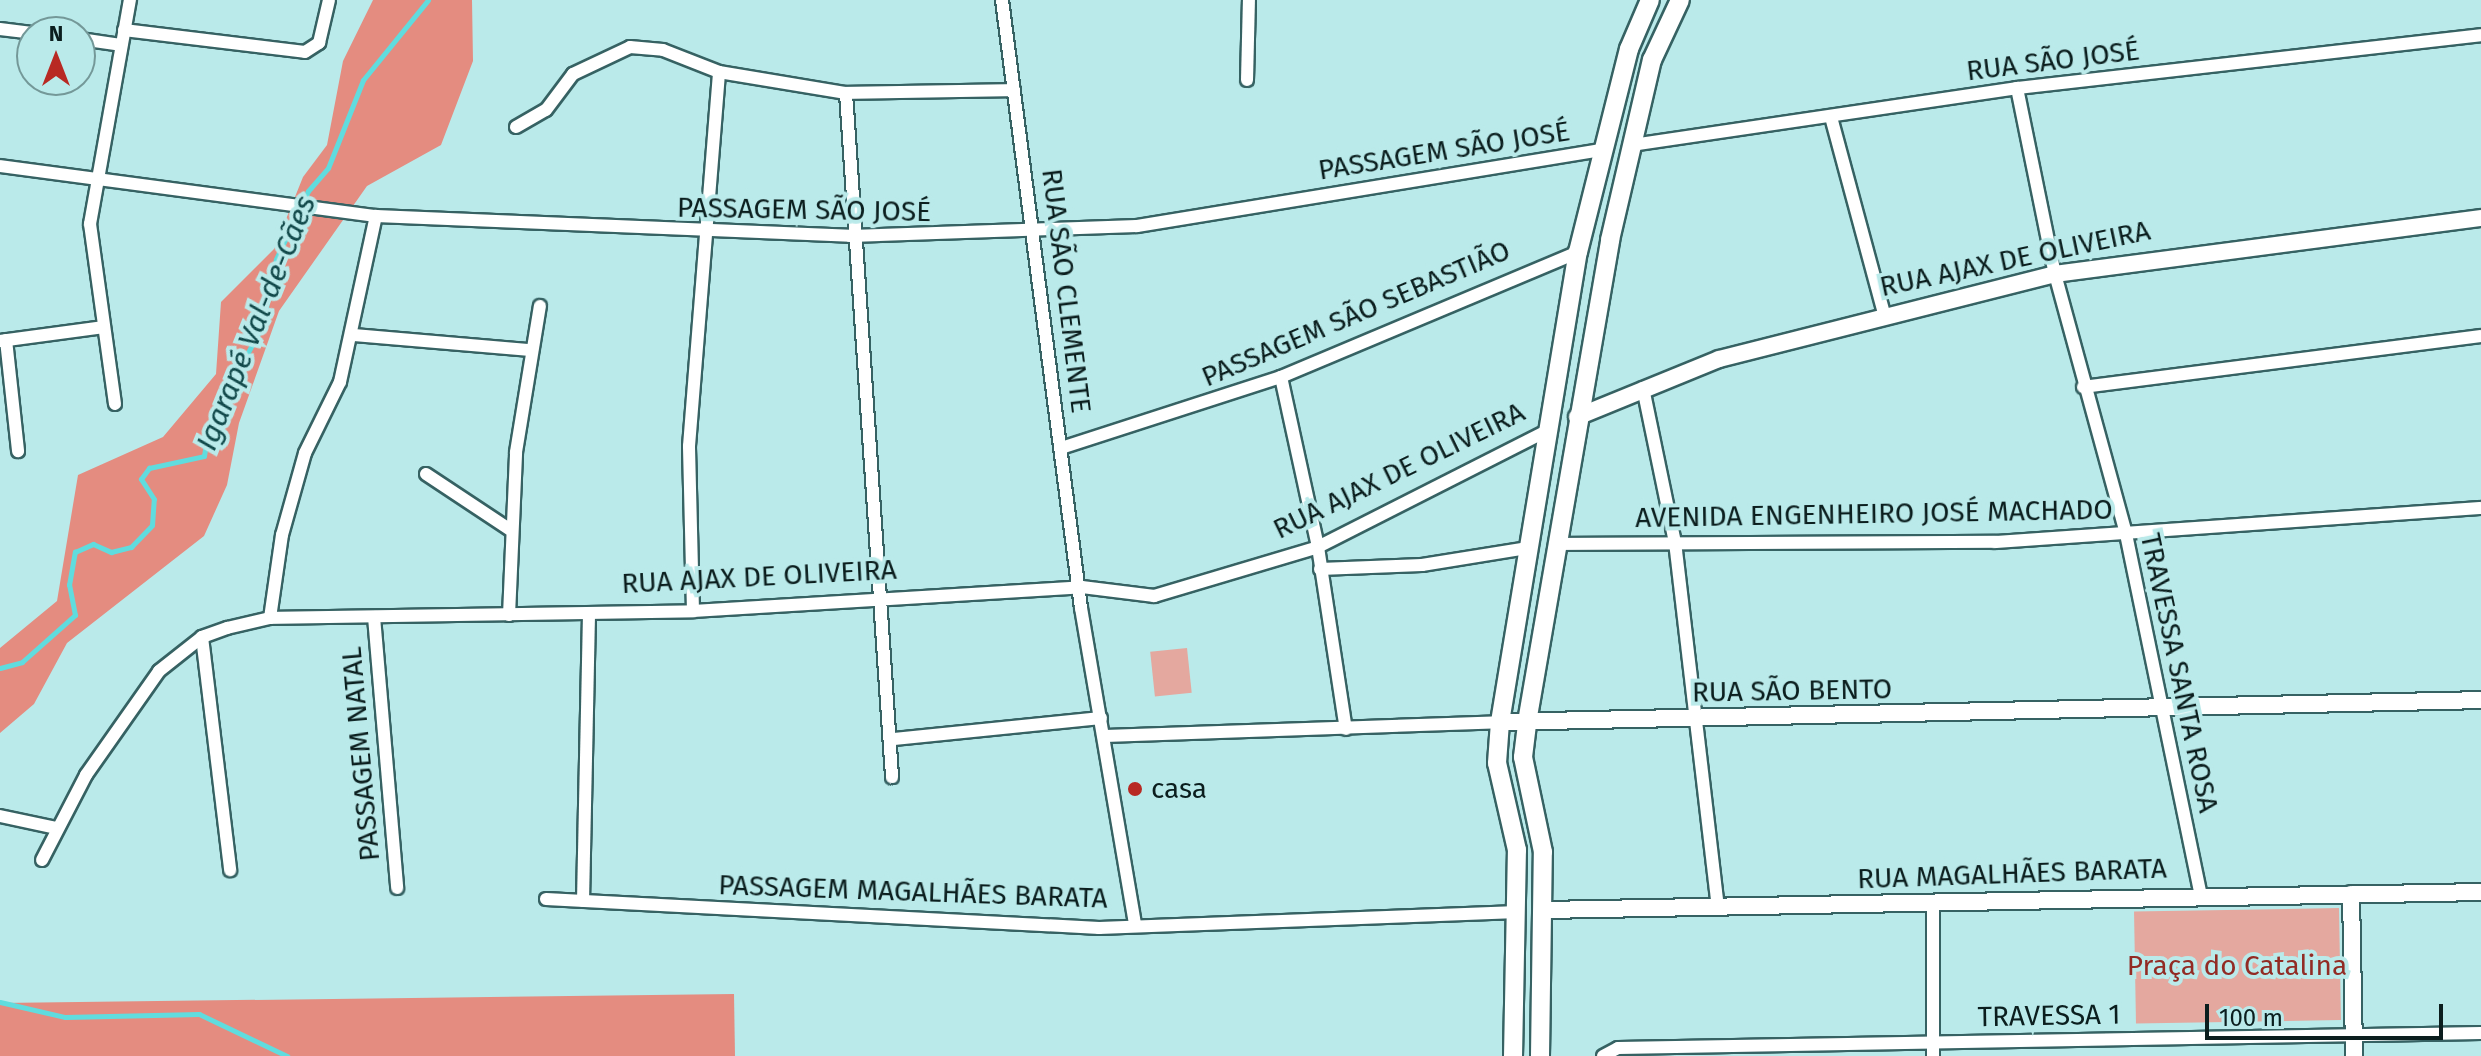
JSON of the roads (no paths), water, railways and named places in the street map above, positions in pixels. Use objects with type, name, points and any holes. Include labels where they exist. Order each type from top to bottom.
[{"type":"main road","points":[[1513,1056],[1517,850],[1497,763],[1500,722],[1578,252],[1629,49],[1650,0]]},
{"type":"main road","points":[[1540,1056],[1545,910],[1541,825],[1523,757],[1527,722],[1577,417],[1632,145],[1652,60],[1680,0]]},
{"type":"main road","name":"RUA AJAX DE OLIVEIRA","points":[[1547,431],[1577,417]]},
{"type":"street","points":[[115,404],[90,224],[130,0]]},
{"type":"street","points":[[124,30],[296,53],[319,43],[329,0]]},
{"type":"street","name":"RUA SÃO CLEMENTE","points":[[1002,0],[1037,234],[1061,448],[1135,923]]},
{"type":"street","points":[[1247,80],[1249,0]]},
{"type":"street","name":"RUA SÃO JOSÉ","points":[[1632,145],[2017,88],[2481,35]]},
{"type":"street","points":[[96,41],[121,45]]},
{"type":"street","points":[[516,127],[546,110],[573,74],[614,50],[663,50],[719,72],[846,93],[1014,90]]},
{"type":"street","points":[[693,611],[689,446],[719,72]]},
{"type":"street","name":"TRAVESSA SANTA ROSA","points":[[2017,88],[2055,274],[2083,387],[2126,534],[2201,895]]},
{"type":"street","points":[[846,93],[850,236],[878,600],[894,739],[892,777]]},
{"type":"street","points":[[1831,117],[1884,314]]},
{"type":"street","name":"PASSAGEM SÃO JOSÉ","points":[[0,166],[101,174],[376,216],[705,234],[850,236],[1037,234],[1137,226],[1606,149]]},
{"type":"street","points":[[270,618],[282,535],[305,453],[354,335],[376,216]]},
{"type":"street","name":"RUA AJAX DE OLIVEIRA","points":[[1577,417],[1719,359],[1884,314],[2055,274],[2481,218]]},
{"type":"street","name":"PASSAGEM SÃO SEBASTIÃO","points":[[1061,448],[1281,377],[1578,252]]},
{"type":"street","points":[[509,615],[509,529],[530,350],[540,306]]},
{"type":"street","points":[[18,451],[3,340],[104,327]]},
{"type":"street","points":[[354,335],[530,350]]},
{"type":"street","points":[[2083,387],[2481,336]]},
{"type":"street","points":[[1281,377],[1318,547],[1346,729]]},
{"type":"street","points":[[1643,388],[1675,542],[1693,720],[1718,907]]},
{"type":"street","name":"RUA AJAX DE OLIVEIRA","points":[[202,637],[270,618],[693,611],[1082,587],[1154,596],[1318,547],[1547,431]]},
{"type":"street","points":[[426,474],[509,529]]},
{"type":"street","name":"AVENIDA ENGENHEIRO JOSÉ MACHADO","points":[[1555,544],[1995,542],[2481,508]]},
{"type":"street","points":[[1320,569],[1422,565],[1527,548]]},
{"type":"street","points":[[583,901],[589,614]]},
{"type":"street","name":"PASSAGEM NATAL","points":[[374,617],[397,888]]},
{"type":"street","points":[[42,860],[56,828],[159,671],[202,637]]},
{"type":"street","points":[[202,637],[230,870]]},
{"type":"street","name":"RUA SÃO BENTO","points":[[1105,736],[1500,722],[2481,700]]},
{"type":"street","points":[[894,739],[1101,718]]},
{"type":"street","points":[[0,816],[56,828]]},
{"type":"street","name":"RUA MAGALHÃES BARATA","points":[[1545,910],[2481,892]]},
{"type":"street","points":[[2351,894],[2354,1056]]},
{"type":"street","name":"PASSAGEM MAGALHÃES BARATA","points":[[546,899],[1099,928],[1135,923],[1518,912]]},
{"type":"street","points":[[1933,904],[1933,1056]]},
{"type":"street","name":"TRAVESSA 1","points":[[1603,1056],[1618,1048],[2481,1033]]},
{"type":"waterway","name":"Igarapé Val-de-Cães","points":[[0,668],[22,662],[75,615],[69,585],[75,552],[93,544],[111,552],[131,547],[152,525],[154,499],[141,479],[149,468],[204,456],[209,425],[262,326],[276,259],[308,191],[328,168],[363,80],[428,0]]},
{"type":"waterway","points":[[0,1002],[65,1017],[199,1014],[287,1056]]},
{"type":"place","name":"casa","points":[[1135,789]]},
{"type":"park label","name":"Praça do Catalina","points":[[2237,966]]}]
